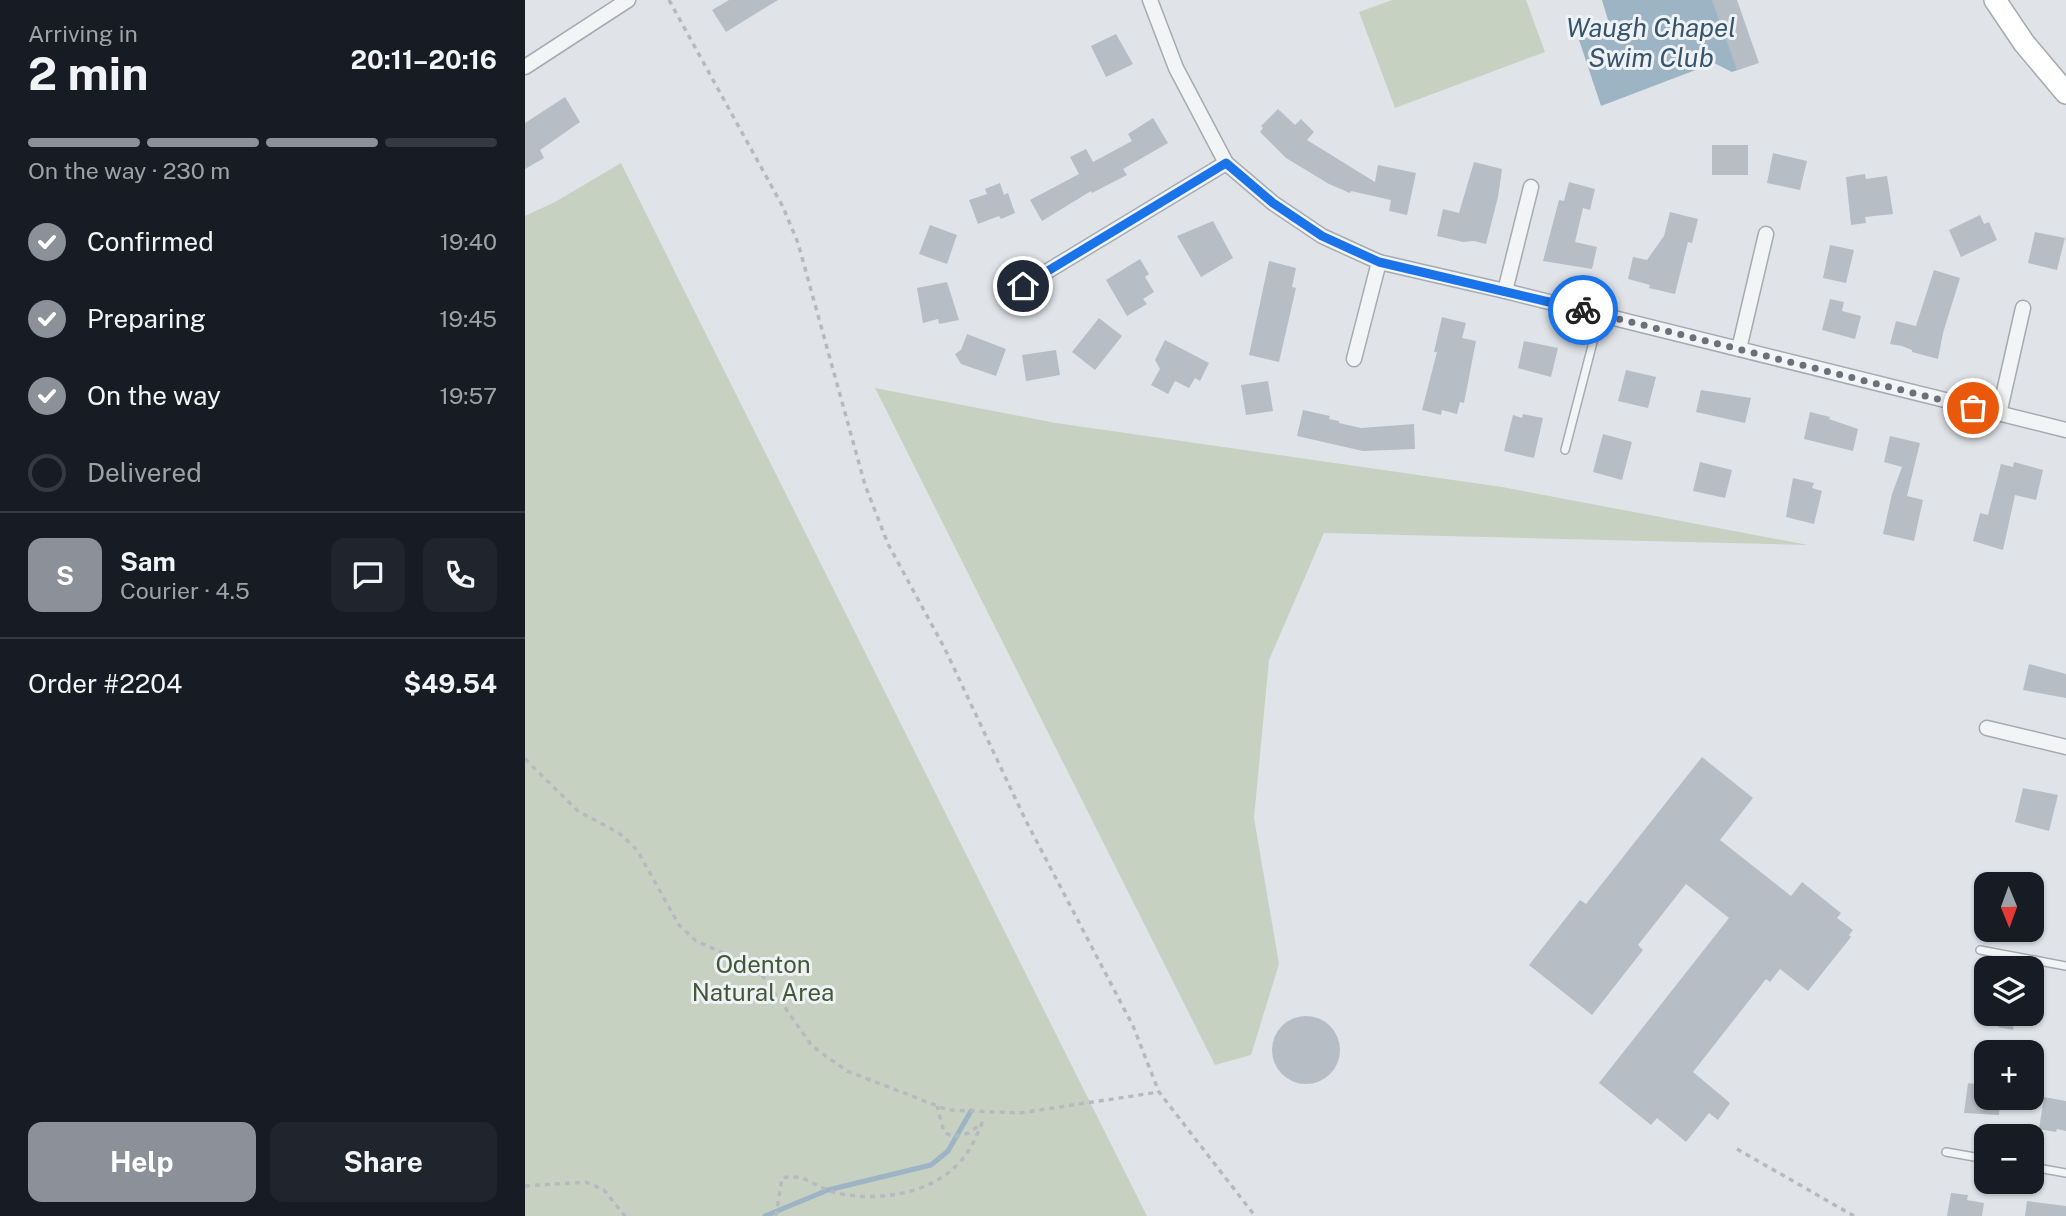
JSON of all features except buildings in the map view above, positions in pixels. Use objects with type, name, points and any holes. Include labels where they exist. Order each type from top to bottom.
[{"type":"main road","points":[[1995,0],[2024,43],[2066,93]]},
{"type":"street","points":[[525,67],[628,0]]},
{"type":"street","points":[[1150,0],[1176,68],[1226,163],[1273,203],[1322,236],[1379,262],[2066,430]]},
{"type":"street","points":[[1023,286],[1226,163]]},
{"type":"street","points":[[1505,291],[1531,187]]},
{"type":"street","points":[[1739,349],[1766,234]]},
{"type":"street","points":[[1354,359],[1379,262]]},
{"type":"street","points":[[1999,414],[2023,308]]},
{"type":"street","points":[[1987,728],[2066,747]]},
{"type":"lane","points":[[1565,450],[1600,315]]},
{"type":"lane","points":[[1980,950],[2066,966]]},
{"type":"lane","points":[[1946,1152],[1974,1157]]},
{"type":"lane","points":[[2044,1169],[2066,1173]]},
{"type":"path","points":[[669,0],[783,207],[798,243],[865,485],[888,544],[945,649],[1025,819],[1133,1026],[1159,1092],[1255,1216]]},
{"type":"path","points":[[525,759],[578,811],[619,833],[637,850],[679,925],[696,941],[757,968],[812,1046],[847,1071],[947,1110],[1020,1113],[1159,1092]]},
{"type":"path","points":[[776,1216],[782,1178],[792,1176],[809,1179],[828,1191],[873,1197],[919,1189],[939,1178],[962,1160],[982,1123],[969,1133],[953,1137],[944,1132],[937,1106]]},
{"type":"path","points":[[1737,1149],[1854,1216]]},
{"type":"path","points":[[525,1186],[586,1182],[604,1190],[625,1216]]},
{"type":"green space","points":[[1392,0],[1526,0],[1545,52],[1395,108],[1359,12]]},
{"type":"green space","name":"Odenton Natural Area","points":[[621,163],[1147,1216],[525,1216],[525,216],[555,202]]},
{"type":"green space","points":[[875,388],[1056,423],[1502,487],[1808,545],[1324,533],[1269,660],[1254,818],[1279,964],[1251,1055],[1215,1065]]},
{"type":"water","name":"Waugh Chapel Swim Club","points":[[1602,0],[1733,0],[1755,64],[1732,72],[1714,63],[1601,106],[1579,40],[1611,30]]},
{"type":"waterway","points":[[765,1216],[828,1190],[931,1165],[948,1151],[971,1111]]},
{"type":"way so far","points":[[1583,310],[1973,408]]},
{"type":"route","points":[[1023,286],[1226,163],[1273,203],[1322,236],[1379,262],[1583,310]]}]
